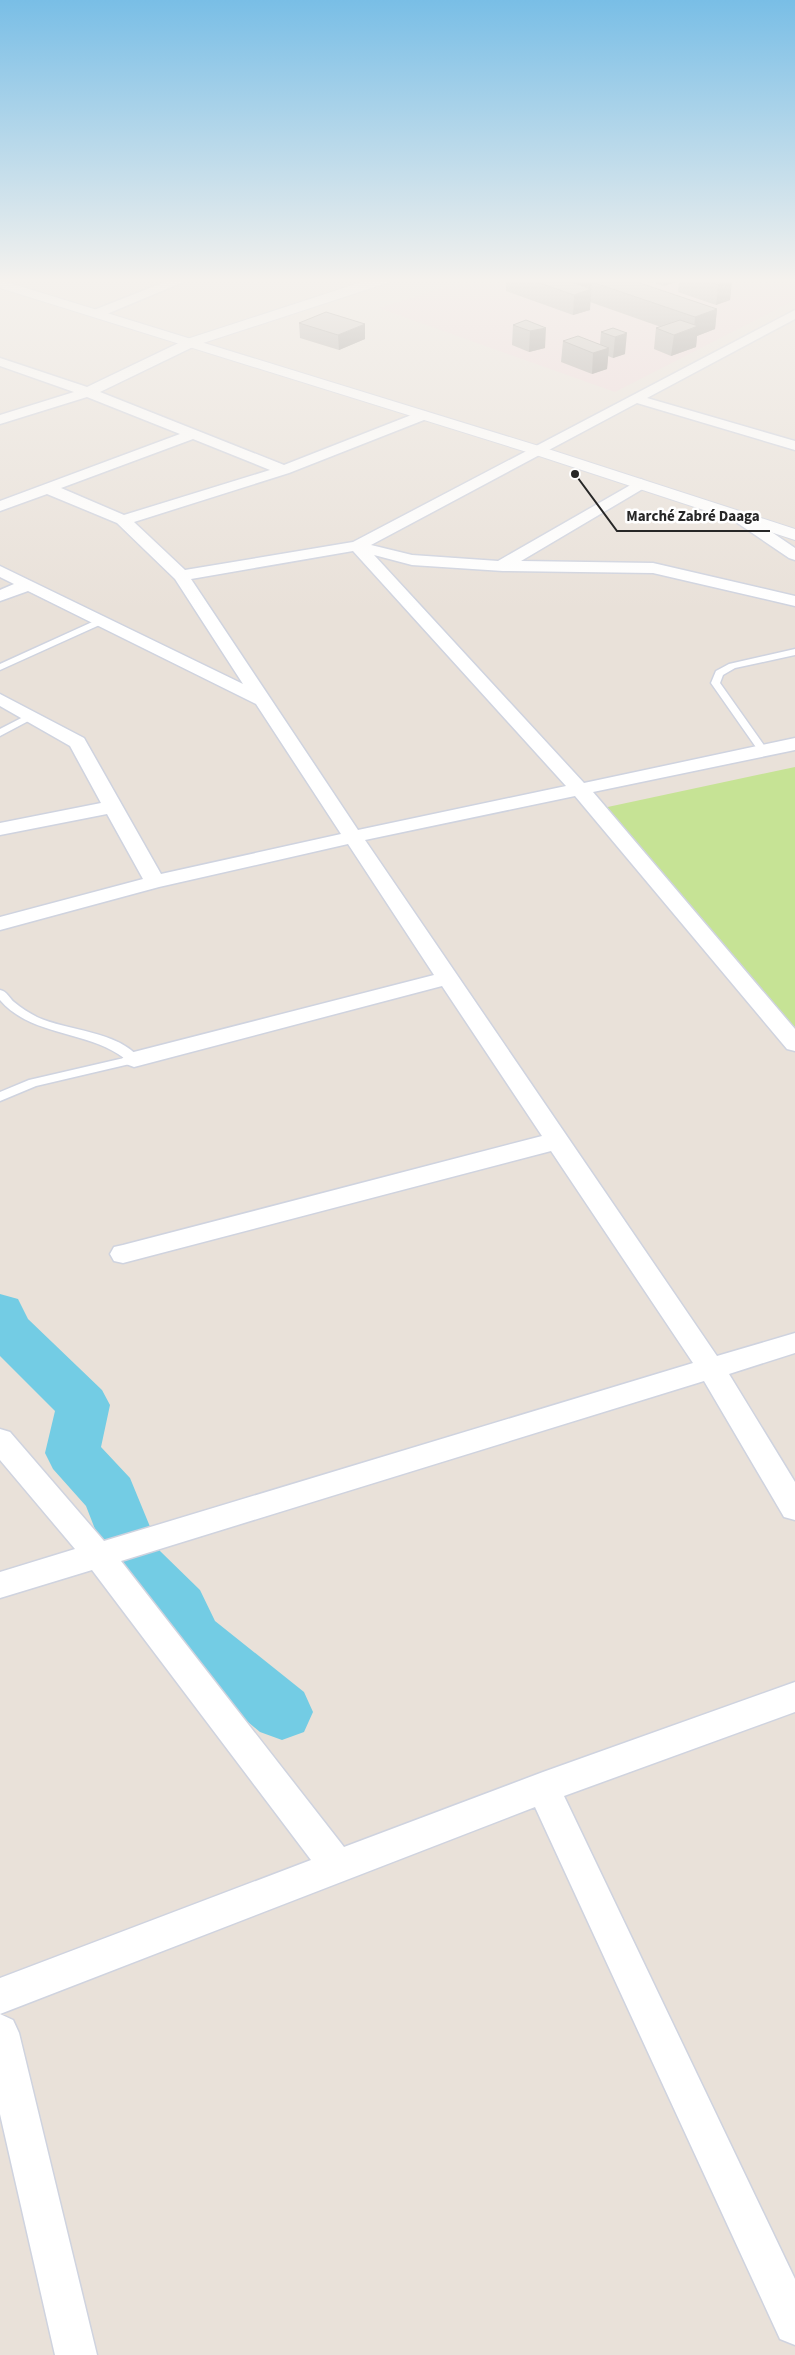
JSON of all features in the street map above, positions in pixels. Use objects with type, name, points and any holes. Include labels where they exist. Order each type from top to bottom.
[{"type":"main road","points":[[344,390],[536,450],[795,535]]},
{"type":"street","points":[[82,390],[284,470]]},
{"type":"street","points":[[0,420],[92,390]]},
{"type":"street","points":[[181,576],[357,546],[652,390]]},
{"type":"street","points":[[637,398],[792,442]]},
{"type":"street","points":[[123,520],[284,470],[424,415]]},
{"type":"street","points":[[0,506],[192,434]]},
{"type":"street","points":[[503,566],[641,484]]},
{"type":"street","points":[[47,488],[123,520],[181,576],[556,1141],[712,1370],[795,1508]]},
{"type":"street","points":[[742,519],[795,555]]},
{"type":"street","points":[[357,546],[412,560],[503,566],[653,568],[795,601]]},
{"type":"street","points":[[357,546],[580,790],[795,1044]]},
{"type":"street","points":[[0,571],[262,700]]},
{"type":"street","points":[[0,596],[28,585]]},
{"type":"street","points":[[0,699],[77,742],[155,882]]},
{"type":"street","points":[[0,924],[155,882],[353,837],[795,744]]},
{"type":"street","points":[[0,829],[113,806]]},
{"type":"street","points":[[134,1059],[448,978]]},
{"type":"street","points":[[123,1254],[556,1141]]},
{"type":"street","points":[[0,1585],[712,1370],[795,1343]]},
{"type":"street","points":[[0,1440],[120,1548],[338,1867]]},
{"type":"street","points":[[0,1996],[543,1788],[795,1697]]},
{"type":"street","points":[[543,1788],[795,2324]]},
{"type":"street","points":[[0,2033],[76,2355]]},
{"type":"lane","points":[[0,666],[101,621]]},
{"type":"lane","points":[[763,751],[716,682],[718,673],[732,666],[795,652]]},
{"type":"lane","points":[[0,733],[31,716]]},
{"type":"lane","points":[[0,993],[7,1003],[35,1020],[110,1043],[134,1059]]},
{"type":"lane","points":[[0,1097],[33,1083],[134,1059]]},
{"type":"green space","points":[[795,767],[795,1040],[603,808]]},
{"type":"waterway","points":[[0,1313],[5,1329],[83,1405],[72,1453],[110,1494],[137,1566],[179,1608],[194,1640],[282,1712]]},
{"type":"place","name":"Marché Zabré Daaga","points":[[575,474]]}]
